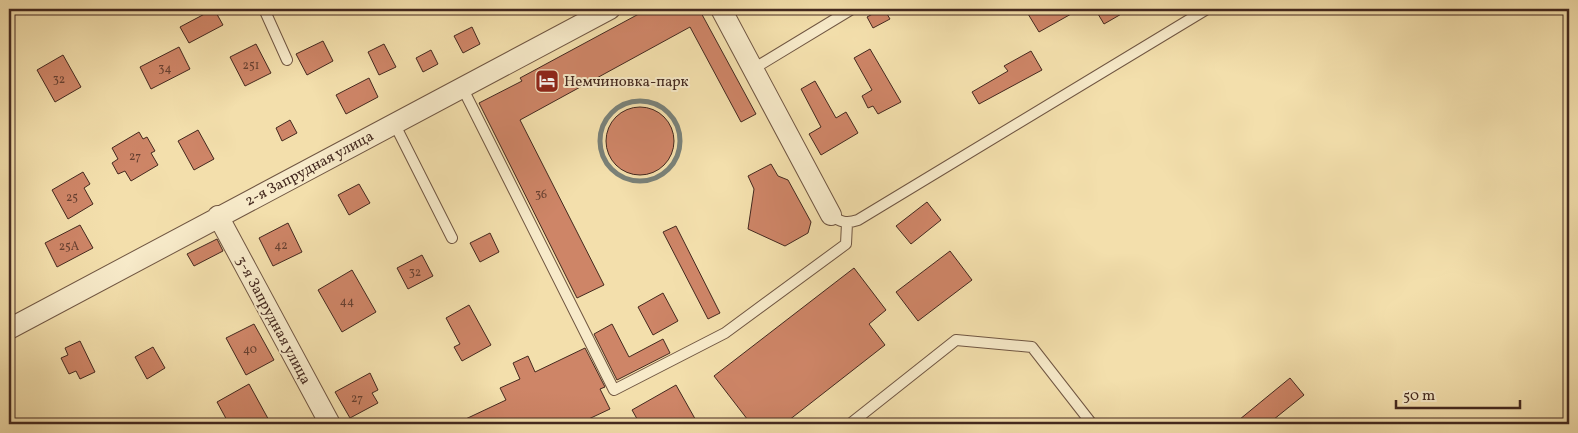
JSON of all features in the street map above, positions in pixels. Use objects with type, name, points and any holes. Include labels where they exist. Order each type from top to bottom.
[{"type":"street","name":"2-я Запрудная улица","points":[[9,328],[610,9]]},
{"type":"street","points":[[721,9],[839,219]]},
{"type":"street","name":"3-я Запрудная улица","points":[[218,216],[330,424]]},
{"type":"lane","points":[[264,9],[287,60]]},
{"type":"lane","points":[[753,69],[852,9]]},
{"type":"lane","points":[[462,87],[614,390],[725,333],[846,244],[839,219],[858,220],[1207,9]]},
{"type":"lane","points":[[394,123],[452,238]]},
{"type":"lane","points":[[850,424],[956,340],[1032,347],[1092,424]]},
{"type":"building","points":[[214,9],[223,25],[189,43],[180,27]]},
{"type":"building","points":[[648,9],[699,9],[756,114],[741,122],[690,27],[520,120],[604,285],[577,298],[479,103],[522,81],[520,78]]},
{"type":"building","points":[[884,9],[890,19],[873,28],[867,17]]},
{"type":"building","points":[[1025,9],[1080,9],[1039,32]]},
{"type":"building","points":[[1095,9],[1130,9],[1104,24]]},
{"type":"building","points":[[472,27],[480,44],[463,53],[454,36]]},
{"type":"building","points":[[323,41],[333,61],[307,75],[296,54]]},
{"type":"building","points":[[256,44],[271,73],[245,86],[230,57]]},
{"type":"building","points":[[384,44],[396,67],[379,75],[368,52]]},
{"type":"building","points":[[179,47],[190,69],[151,89],[140,67]]},
{"type":"building","points":[[870,49],[901,102],[878,114],[873,106],[868,108],[862,96],[872,90],[854,58]]},
{"type":"building","points":[[431,50],[438,64],[423,72],[416,58]]},
{"type":"building","points":[[1031,51],[1042,70],[979,104],[972,92],[1008,71],[1004,66]]},
{"type":"building","points":[[63,55],[81,87],[55,102],[37,70]]},
{"type":"building","points":[[369,78],[378,97],[346,114],[336,95]]},
{"type":"building","points":[[815,81],[836,118],[846,112],[858,133],[821,155],[809,134],[821,127],[801,89]]},
{"type":"building","points":[[647,107],[659,113],[668,122],[674,134],[672,154],[664,165],[647,175],[633,175],[616,165],[608,154],[606,134],[616,117],[627,109]]},
{"type":"building","points":[[290,120],[297,133],[282,141],[276,128]]},
{"type":"building","points":[[198,130],[214,159],[194,170],[178,141]]},
{"type":"building","points":[[139,132],[143,139],[147,137],[155,151],[151,153],[158,165],[131,181],[125,171],[118,174],[112,163],[118,159],[112,148]]},
{"type":"building","points":[[771,164],[778,176],[788,180],[811,222],[808,233],[785,246],[748,229],[754,189],[748,176]]},
{"type":"building","points":[[83,172],[90,184],[84,188],[93,204],[68,219],[52,190]]},
{"type":"building","points":[[359,184],[370,203],[349,215],[338,195]]},
{"type":"building","points":[[927,202],[941,220],[911,244],[896,226]]},
{"type":"building","points":[[288,223],[302,252],[273,266],[259,238]]},
{"type":"building","points":[[80,225],[93,248],[57,267],[45,243]]},
{"type":"building","points":[[676,226],[720,313],[708,319],[663,232]]},
{"type":"building","points":[[490,233],[499,252],[480,262],[470,243]]},
{"type":"building","points":[[217,239],[223,251],[194,266],[187,254]]},
{"type":"building","points":[[950,251],[972,280],[918,321],[896,292]]},
{"type":"building","points":[[422,255],[433,276],[408,289],[397,268]]},
{"type":"building","points":[[854,268],[886,310],[869,324],[885,345],[784,424],[751,424],[714,376]]},
{"type":"building","points":[[352,270],[376,312],[342,332],[318,290]]},
{"type":"building","points":[[663,293],[678,321],[653,335],[638,307]]},
{"type":"building","points":[[469,305],[491,345],[462,361],[454,347],[460,344],[446,318]]},
{"type":"building","points":[[254,324],[274,360],[246,375],[226,338]]},
{"type":"building","points":[[612,324],[629,357],[663,339],[670,353],[617,380],[594,334]]},
{"type":"building","points":[[80,341],[95,372],[80,379],[76,371],[69,374],[61,358],[68,355],[65,348]]},
{"type":"building","points":[[153,347],[165,368],[147,379],[135,357]]},
{"type":"building","points":[[585,348],[605,387],[600,389],[610,409],[578,424],[455,424],[506,400],[500,388],[520,379],[513,363],[528,356],[535,372]]},
{"type":"building","points":[[370,373],[378,390],[372,393],[378,403],[350,418],[335,392]]},
{"type":"building","points":[[1290,378],[1304,395],[1268,424],[1234,424]]},
{"type":"building","points":[[249,384],[271,424],[229,424],[217,402]]},
{"type":"building","points":[[676,385],[698,424],[640,424],[632,410]]},
{"type":"waterway","points":[[640,101],[655,104],[668,113],[677,126],[680,141],[677,156],[668,169],[655,178],[640,181],[625,178],[612,169],[603,156],[600,141],[603,126],[612,113],[625,104],[640,101]]},
{"type":"place","name":"Немчиновка-парк","points":[[547,81]]}]
